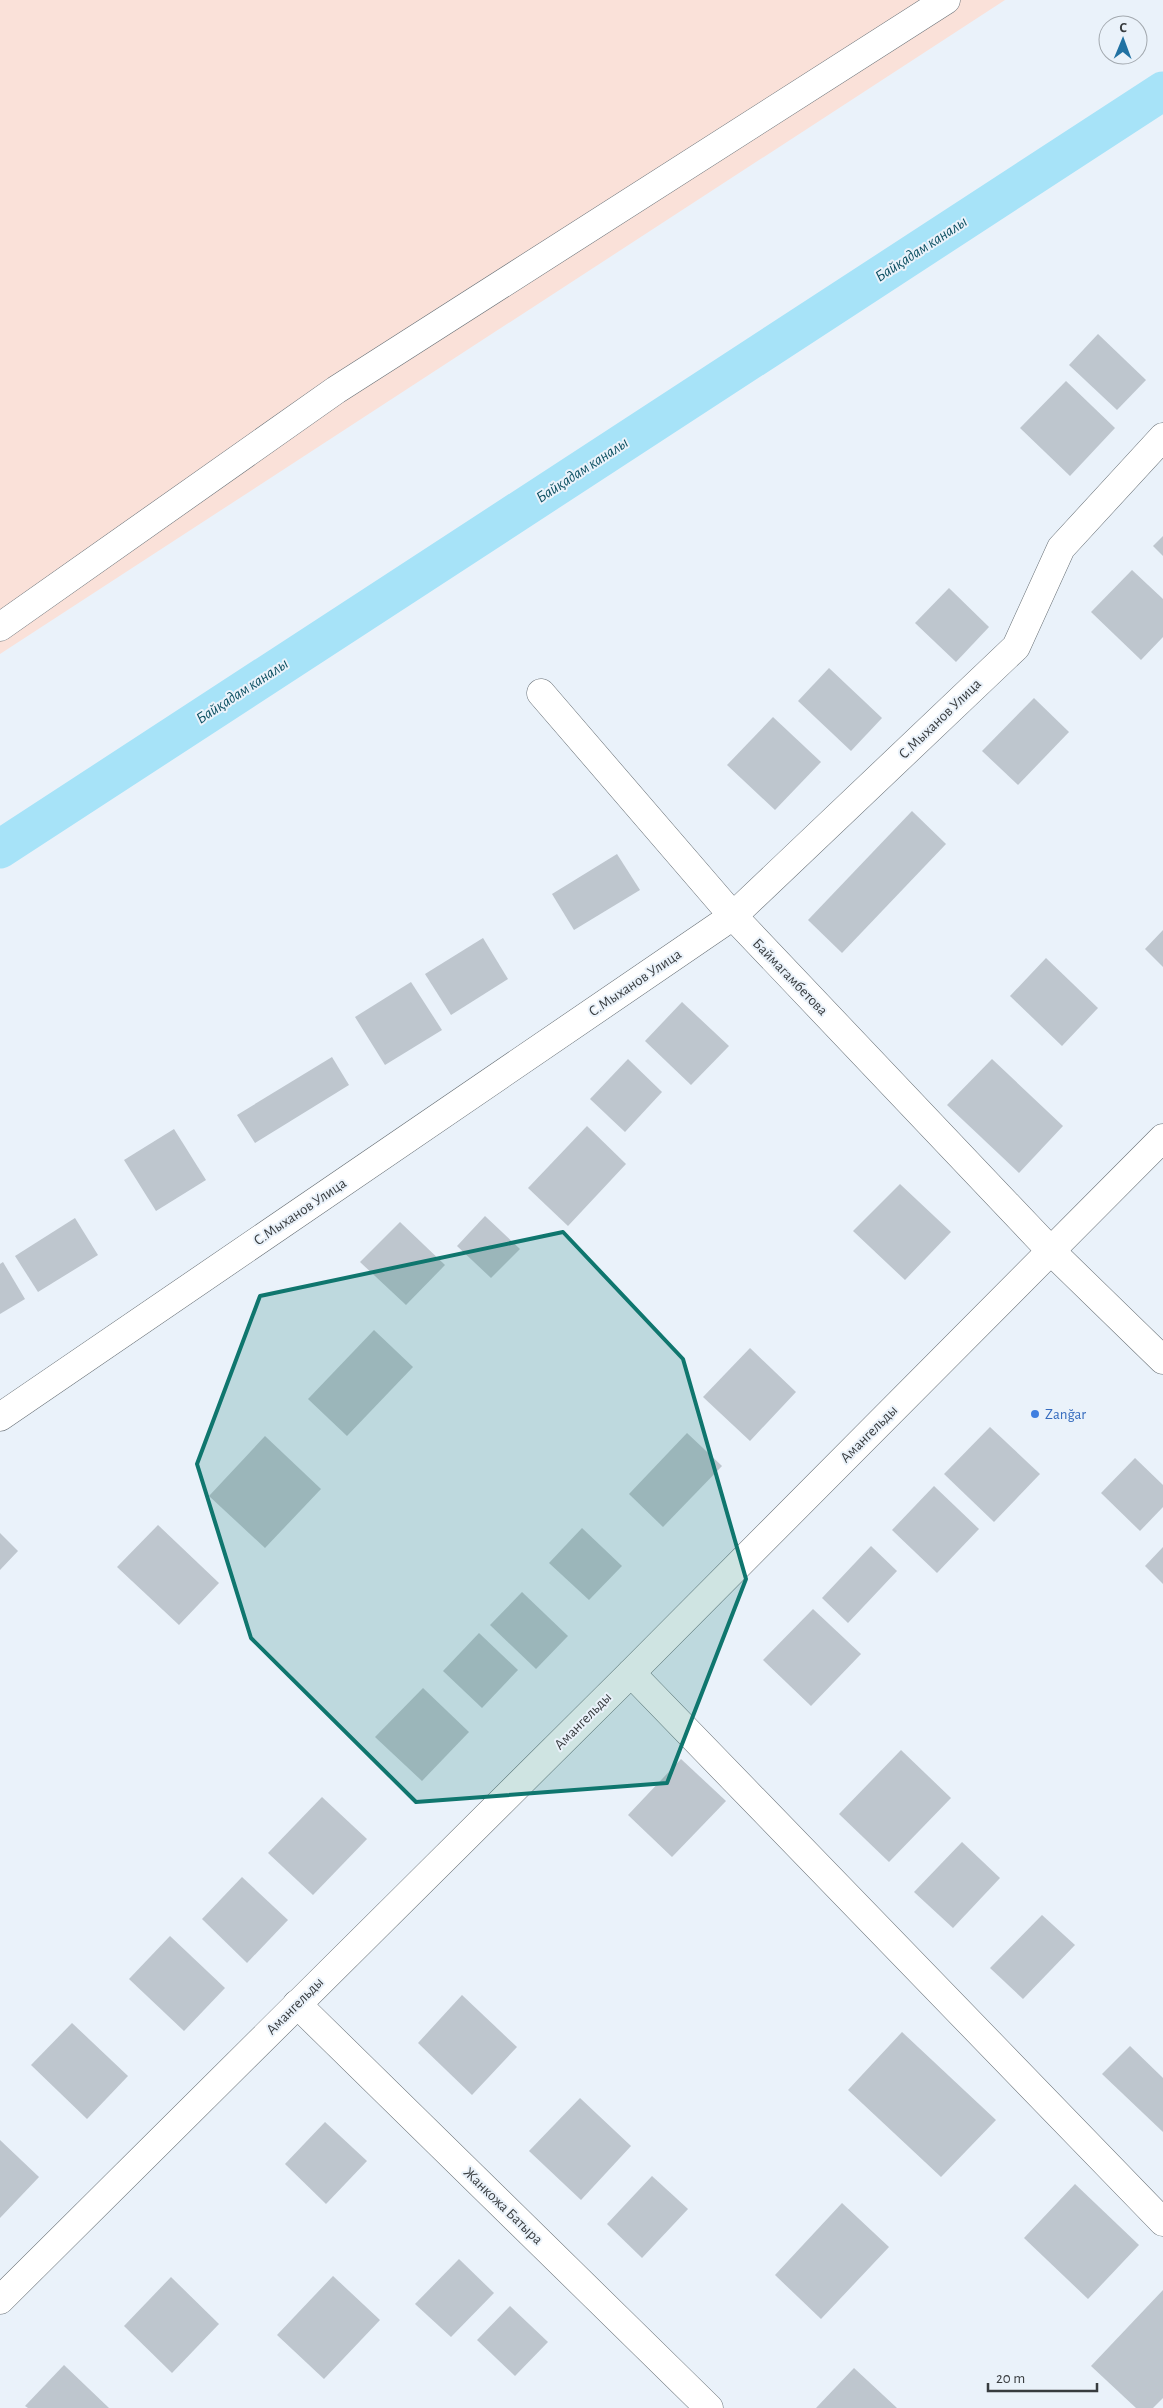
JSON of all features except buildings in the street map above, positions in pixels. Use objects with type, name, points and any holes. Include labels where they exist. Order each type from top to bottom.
[{"type":"street","points":[[0,627],[336,390],[946,0]]},
{"type":"street","name":"С.Мыханов Улица","points":[[0,1417],[733,916],[1016,647],[1061,548],[1163,437]]},
{"type":"street","name":"Баймагамбетова","points":[[541,693],[733,916],[1050,1251],[1163,1360]]},
{"type":"street","name":"Амангельды","points":[[0,2300],[631,1673],[1163,1138]]},
{"type":"street","points":[[631,1673],[1163,2222]]},
{"type":"street","name":"Жанкожа Батыра","points":[[297,2004],[709,2408]]},
{"type":"highlighted area","points":[[563,1232],[683,1359],[746,1579],[667,1783],[416,1802],[251,1638],[197,1464],[260,1296]]},
{"type":"shaded area","points":[[0,0],[1005,0],[0,654]]},
{"type":"waterway","name":"Байқадам каналы","points":[[0,849],[1163,91]]},
{"type":"place","name":"Zanğar","points":[[1035,1414]]}]
